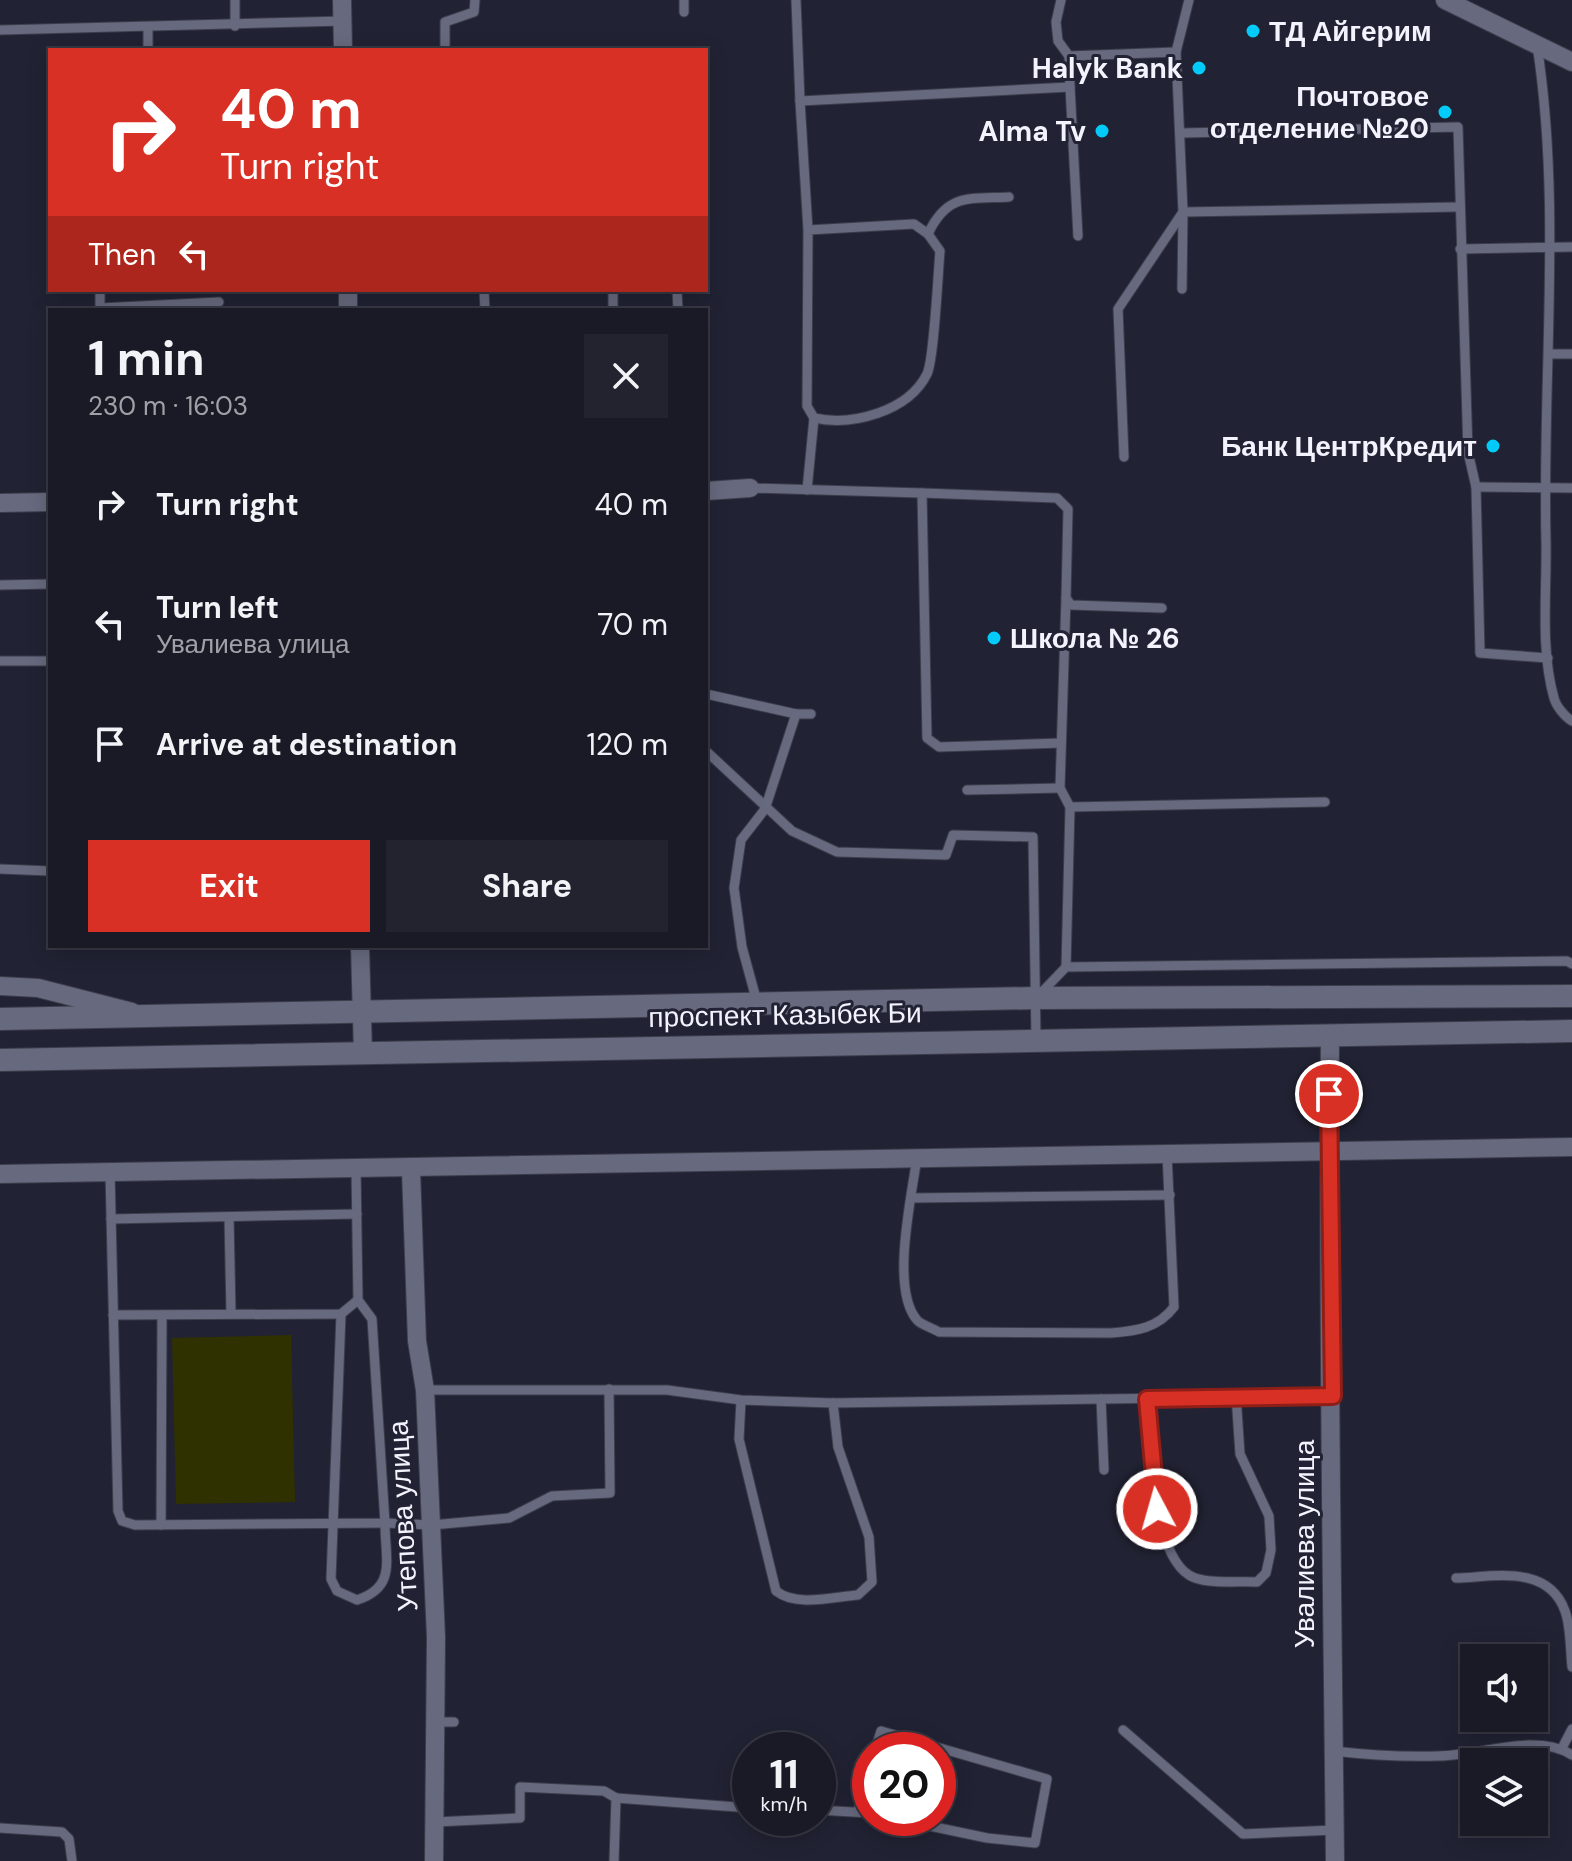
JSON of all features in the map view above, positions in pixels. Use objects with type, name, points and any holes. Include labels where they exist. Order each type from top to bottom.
[{"type":"street","points":[[342,0],[343,48]]},
{"type":"street","points":[[1445,0],[1572,62]]},
{"type":"street","points":[[708,491],[750,488]]},
{"type":"street","points":[[0,503],[48,502]]},
{"type":"street","points":[[360,948],[363,1054]]},
{"type":"street","points":[[0,986],[38,988],[150,1016]]},
{"type":"street","name":"проспект Казыбек Би","points":[[0,1019],[1036,998],[1572,996]]},
{"type":"street","name":"проспект Казыбек Би","points":[[0,1060],[1572,1031]]},
{"type":"street","name":"Увалиева улица","points":[[1330,1035],[1333,1396],[1330,1614],[1335,1861]]},
{"type":"street","points":[[0,1174],[356,1168],[411,1170],[917,1157],[1572,1147]]},
{"type":"street","name":"Утепова улица","points":[[411,1170],[417,1341],[425,1390],[444,1722],[432,1822],[434,1861]]},
{"type":"lane","points":[[235,0],[235,26]]},
{"type":"lane","points":[[445,48],[445,22],[474,12],[475,0]]},
{"type":"lane","points":[[684,0],[684,12]]},
{"type":"lane","points":[[796,0],[808,230],[807,406],[814,418],[807,490]]},
{"type":"lane","points":[[1061,0],[1056,22],[1058,41],[1069,56],[1078,236]]},
{"type":"lane","points":[[1182,289],[1182,133],[1176,52],[1189,0]]},
{"type":"lane","points":[[0,30],[343,21]]},
{"type":"lane","points":[[148,27],[148,48]]},
{"type":"lane","points":[[1537,45],[1544,90],[1548,247],[1545,487],[1548,658],[1554,701],[1572,721]]},
{"type":"lane","points":[[1069,56],[1176,52]]},
{"type":"lane","points":[[800,101],[1070,87]]},
{"type":"lane","points":[[1182,133],[1458,127],[1458,207],[1468,452],[1476,487],[1480,653],[1548,658]]},
{"type":"lane","points":[[928,234],[938,212],[958,200],[1009,197]]},
{"type":"lane","points":[[1183,212],[1458,207]]},
{"type":"lane","points":[[1124,457],[1118,309],[1183,212]]},
{"type":"lane","points":[[808,230],[914,224],[928,234],[940,251],[928,373],[896,407],[855,419],[814,418]]},
{"type":"lane","points":[[1460,249],[1572,247]]},
{"type":"lane","points":[[117,308],[219,302]]},
{"type":"lane","points":[[1549,354],[1572,354]]},
{"type":"lane","points":[[1476,487],[1572,488]]},
{"type":"lane","points":[[750,488],[1057,498],[1068,509],[1060,788],[1070,807],[1066,967],[1036,998]]},
{"type":"lane","points":[[922,493],[927,738],[939,747],[1061,743]]},
{"type":"lane","points":[[0,585],[48,584]]},
{"type":"lane","points":[[1066,598],[1071,605],[1162,608]]},
{"type":"lane","points":[[0,661],[48,661]]},
{"type":"lane","points":[[708,694],[796,714],[811,714]]},
{"type":"lane","points":[[758,1004],[742,947],[734,888],[741,840],[765,809],[796,714]]},
{"type":"lane","points":[[708,753],[792,831],[837,852],[946,855],[953,835],[1033,837],[1036,1040]]},
{"type":"lane","points":[[967,790],[1060,788]]},
{"type":"lane","points":[[1070,807],[1325,802]]},
{"type":"lane","points":[[0,869],[48,871]]},
{"type":"lane","points":[[1066,967],[1567,961],[1572,964]]},
{"type":"lane","points":[[917,1157],[906,1237],[905,1292],[917,1320],[939,1332],[1111,1333],[1138,1330],[1163,1321],[1174,1307],[1167,1154]]},
{"type":"lane","points":[[341,1314],[331,1579],[337,1591],[357,1600],[375,1594],[384,1582],[385,1523],[372,1319],[358,1300],[356,1168]]},
{"type":"lane","points":[[110,1172],[118,1511],[122,1521],[161,1525],[432,1525],[509,1518],[552,1496],[610,1493],[609,1389]]},
{"type":"lane","points":[[911,1198],[1170,1195]]},
{"type":"lane","points":[[111,1219],[357,1214]]},
{"type":"lane","points":[[229,1217],[231,1313]]},
{"type":"lane","points":[[113,1315],[341,1314],[358,1300]]},
{"type":"lane","points":[[161,1525],[162,1315]]},
{"type":"lane","points":[[425,1390],[667,1390],[741,1400],[833,1403],[1333,1396]]},
{"type":"lane","points":[[1147,1399],[1157,1508],[1172,1553],[1183,1570],[1195,1578],[1257,1582],[1266,1573],[1271,1550],[1269,1516],[1240,1454],[1236,1395]]},
{"type":"lane","points":[[1101,1399],[1104,1470]]},
{"type":"lane","points":[[741,1400],[739,1439],[776,1591],[796,1600],[858,1595],[872,1582],[869,1537],[838,1447],[833,1403]]},
{"type":"lane","points":[[1456,1578],[1532,1576],[1546,1585],[1565,1610],[1572,1667]]},
{"type":"lane","points":[[1562,1748],[1572,1729]]},
{"type":"lane","points":[[1123,1730],[1243,1834],[1335,1830]]},
{"type":"lane","points":[[1333,1751],[1377,1756],[1442,1756],[1532,1746],[1562,1748],[1572,1755]]},
{"type":"lane","points":[[956,1753],[1047,1779],[1035,1843],[956,1831]]},
{"type":"lane","points":[[432,1822],[520,1818],[520,1787],[604,1791],[616,1798],[732,1807]]},
{"type":"lane","points":[[614,1861],[616,1798]]},
{"type":"lane","points":[[0,1828],[62,1832],[69,1839],[72,1861]]},
{"type":"shaded area","points":[[291,1335],[295,1502],[176,1504],[172,1338]]},
{"type":"place","name":"ТД Айгерим","points":[[1253,31]]},
{"type":"place","name":"Halyk Bank","points":[[1199,68]]},
{"type":"place","name":"Почтовое отделение №20","points":[[1445,112]]},
{"type":"place","name":"Alma Tv","points":[[1102,131]]},
{"type":"place","name":"Банк ЦентрКредит","points":[[1493,446]]},
{"type":"place","name":"Школа № 26","points":[[994,638]]},
{"type":"route","points":[[1157,1509],[1147,1399],[1236,1395],[1333,1396],[1329,1094]]}]
